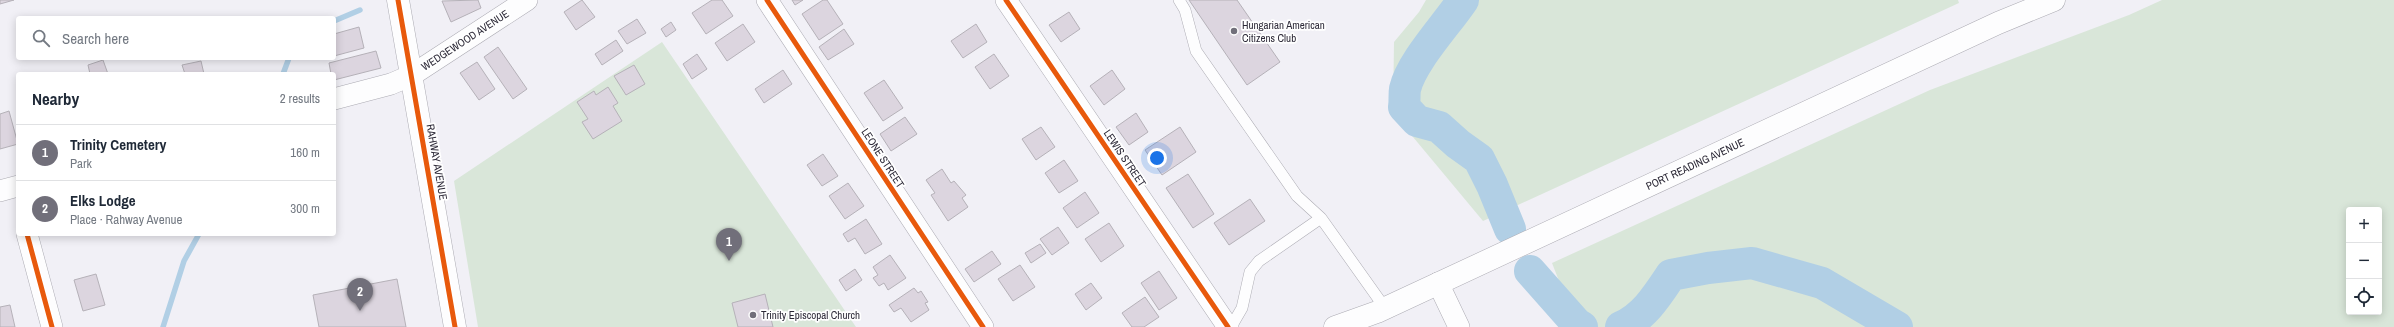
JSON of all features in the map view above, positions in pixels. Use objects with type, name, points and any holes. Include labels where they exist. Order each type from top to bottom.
[{"type":"main road","name":"RAHWAY AVENUE","points":[[398,0],[455,327]]},
{"type":"main road","name":"PORT READING AVENUE","points":[[1335,327],[1385,308],[1438,284],[1990,26],[2054,0]]},
{"type":"street","name":"WEDGEWOOD AVENUE","points":[[336,98],[391,84],[412,75],[527,0]]},
{"type":"street","name":"LEONE STREET","points":[[767,0],[983,327]]},
{"type":"street","name":"LEWIS STREET","points":[[1006,0],[1230,327]]},
{"type":"street","points":[[28,236],[52,327]]},
{"type":"street","points":[[1438,284],[1459,327]]},
{"type":"lane","points":[[1179,0],[1185,10],[1196,51],[1297,196],[1321,218],[1385,308]]},
{"type":"lane","points":[[1230,327],[1242,308],[1250,272],[1259,261],[1321,218]]},
{"type":"green space","points":[[1426,0],[1958,0],[1959,3],[1483,221],[1393,113],[1394,42],[1419,12]]},
{"type":"green space","points":[[2162,0],[2394,0],[2394,327],[1577,327],[1552,263],[1930,90],[2129,15]]},
{"type":"green space","points":[[662,42],[856,327],[478,327],[454,181]]},
{"type":"building","points":[[0,0],[14,0],[0,4]]},
{"type":"building","points":[[478,0],[481,8],[451,22],[442,1]]},
{"type":"building","points":[[582,0],[595,17],[576,30],[564,12]]},
{"type":"building","points":[[712,0],[722,0],[733,16],[706,34],[692,13]]},
{"type":"building","points":[[792,0],[803,0],[795,5]]},
{"type":"building","points":[[823,0],[827,0],[843,24],[819,40],[802,14]]},
{"type":"building","name":"Hungarian American Citizens Club","points":[[1189,0],[1237,0],[1280,62],[1247,85]]},
{"type":"building","points":[[1069,12],[1080,29],[1061,42],[1049,25]]},
{"type":"building","points":[[637,19],[646,33],[627,44],[618,31]]},
{"type":"building","points":[[671,22],[676,30],[666,37],[661,29]]},
{"type":"building","points":[[743,24],[755,42],[727,61],[715,43]]},
{"type":"building","points":[[976,24],[987,42],[963,58],[951,41]]},
{"type":"building","points":[[359,27],[364,48],[336,55],[336,33]]},
{"type":"building","points":[[844,29],[854,44],[828,60],[819,47]]},
{"type":"building","points":[[616,40],[623,51],[602,65],[595,54]]},
{"type":"building","points":[[498,47],[527,89],[513,99],[484,57]]},
{"type":"building","points":[[376,51],[381,68],[336,79],[336,72],[331,72],[329,63]]},
{"type":"building","points":[[697,54],[707,69],[692,79],[683,64]]},
{"type":"building","points":[[994,54],[1009,76],[990,89],[975,67]]},
{"type":"building","points":[[103,60],[107,72],[90,72],[88,65]]},
{"type":"building","points":[[201,61],[204,72],[184,72],[182,65]]},
{"type":"building","points":[[477,62],[495,89],[479,100],[460,73]]},
{"type":"building","points":[[634,65],[645,84],[626,95],[614,76]]},
{"type":"building","points":[[783,70],[792,84],[764,103],[755,89]]},
{"type":"building","points":[[1112,70],[1125,89],[1104,105],[1090,86]]},
{"type":"building","points":[[884,80],[903,108],[883,121],[864,93]]},
{"type":"building","points":[[608,87],[618,103],[613,106],[622,121],[593,139],[582,122],[588,119],[577,102],[594,91],[596,95]]},
{"type":"building","points":[[9,111],[16,137],[16,145],[0,149],[0,114]]},
{"type":"building","points":[[1136,113],[1148,132],[1129,145],[1116,127]]},
{"type":"building","points":[[905,117],[917,134],[891,151],[880,134]]},
{"type":"building","points":[[1041,127],[1055,147],[1036,160],[1022,139]]},
{"type":"building","points":[[1180,127],[1196,152],[1162,175],[1145,150]]},
{"type":"building","points":[[823,154],[838,176],[822,186],[807,165]]},
{"type":"building","points":[[1064,160],[1078,181],[1059,193],[1045,173]]},
{"type":"building","points":[[942,169],[951,183],[954,181],[966,195],[962,198],[968,207],[948,221],[931,195],[935,193],[926,180]]},
{"type":"building","points":[[1188,174],[1214,214],[1193,228],[1166,188]]},
{"type":"building","points":[[848,183],[864,206],[845,219],[829,196]]},
{"type":"building","points":[[1085,192],[1099,213],[1077,228],[1063,208]]},
{"type":"building","points":[[1250,199],[1265,221],[1229,245],[1214,223]]},
{"type":"building","points":[[866,219],[882,244],[865,254],[855,238],[848,242],[843,234]]},
{"type":"building","points":[[1109,223],[1124,246],[1101,262],[1085,239]]},
{"type":"building","points":[[1058,227],[1069,243],[1052,255],[1040,239]]},
{"type":"building","points":[[1040,244],[1046,253],[1031,263],[1025,253]]},
{"type":"building","points":[[992,251],[1001,264],[974,282],[965,269]]},
{"type":"building","points":[[890,255],[906,278],[888,290],[884,283],[879,286],[873,278],[878,275],[873,267]]},
{"type":"building","points":[[1020,265],[1035,287],[1013,301],[998,279]]},
{"type":"building","points":[[855,269],[862,280],[846,291],[839,280]]},
{"type":"building","points":[[1159,271],[1177,298],[1159,310],[1141,283]]},
{"type":"building","points":[[96,274],[105,305],[83,311],[74,280]]},
{"type":"building","points":[[397,279],[406,327],[319,327],[313,295]]},
{"type":"building","points":[[1091,283],[1102,298],[1086,310],[1075,294]]},
{"type":"building","points":[[914,288],[918,293],[921,291],[928,302],[925,303],[929,310],[911,322],[901,308],[894,312],[889,305]]},
{"type":"building","name":"Trinity Episcopal Church","points":[[765,294],[773,327],[738,327],[732,303]]},
{"type":"building","points":[[1145,297],[1159,317],[1144,327],[1132,327],[1122,313]]},
{"type":"building","points":[[10,305],[15,327],[0,327],[0,307]]},
{"type":"waterway","points":[[1463,0],[1430,43],[1414,67],[1405,89],[1404,107],[1417,121],[1439,127],[1458,144],[1479,159],[1492,185],[1510,229]]},
{"type":"waterway","points":[[336,20],[360,10]]},
{"type":"waterway","points":[[284,72],[288,60]]},
{"type":"waterway","points":[[163,327],[184,261],[198,236]]},
{"type":"waterway","points":[[1621,327],[1637,318],[1643,312],[1671,275],[1708,268],[1752,263],[1822,283],[1897,327]]},
{"type":"waterway","points":[[1530,271],[1577,324],[1582,327]]},
{"type":"cycle path","points":[[398,0],[455,327]]},
{"type":"cycle path","points":[[767,0],[983,327]]},
{"type":"cycle path","points":[[1006,0],[1228,327]]},
{"type":"cycle path","points":[[28,236],[52,327]]},
{"type":"place","name":"Hungarian American Citizens Club","points":[[1234,31]]},
{"type":"place","name":"Trinity Cemetery","points":[[729,261]]},
{"type":"place","name":"Elks Lodge","points":[[360,311]]},
{"type":"place","name":"Trinity Episcopal Church","points":[[753,315]]}]
